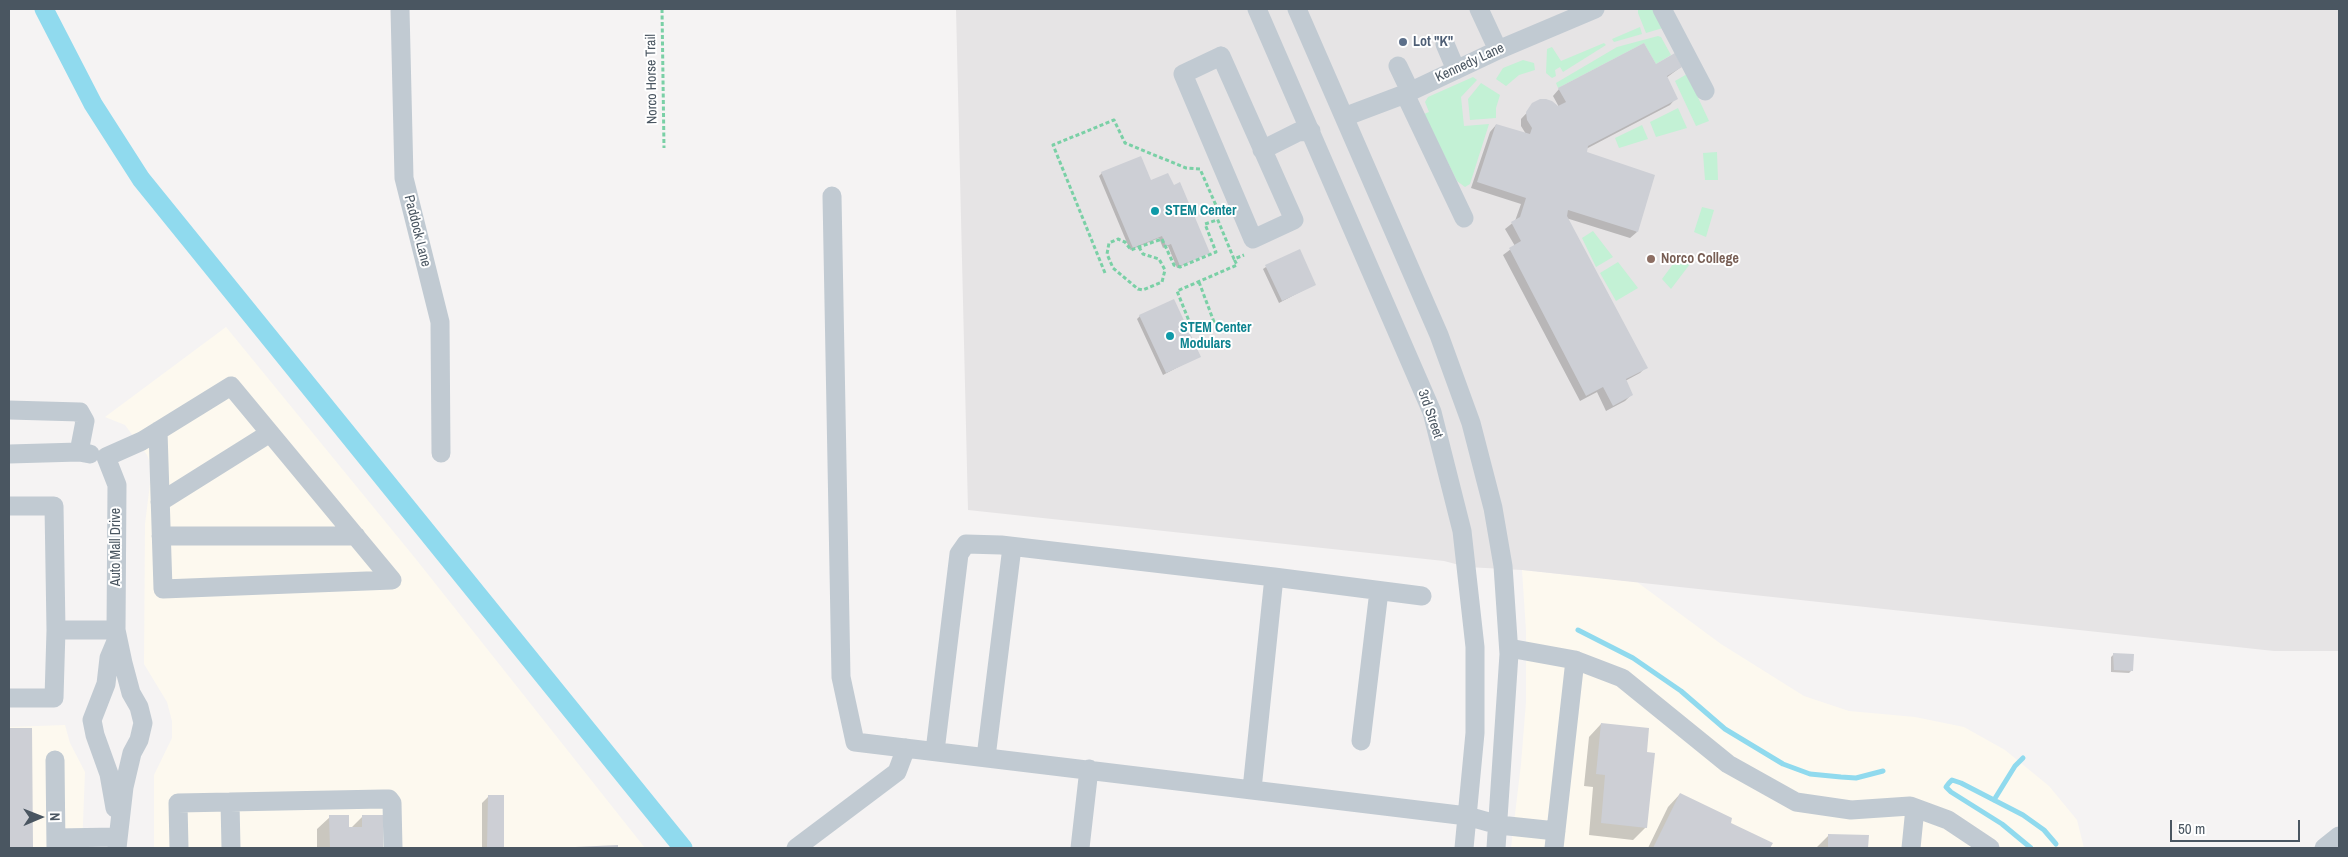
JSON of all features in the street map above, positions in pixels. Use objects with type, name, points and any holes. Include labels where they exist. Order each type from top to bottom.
[{"type":"street","name":"Paddock Lane","points":[[400,9],[404,178],[440,322],[441,453]]},
{"type":"street","name":"3rd Street","points":[[1258,9],[1432,412],[1462,531],[1475,647],[1475,733],[1464,848]]},
{"type":"street","points":[[1297,9],[1439,335],[1471,424],[1493,508],[1503,566],[1509,648],[1499,826],[1496,848]]},
{"type":"street","points":[[1480,9],[1498,50]]},
{"type":"street","name":"Kennedy Lane","points":[[1344,118],[1407,93],[1456,70],[1498,50],[1562,15],[1594,9]]},
{"type":"street","points":[[1662,9],[1705,91]]},
{"type":"street","points":[[1445,44],[1456,70]]},
{"type":"street","points":[[1220,56],[1262,150],[1294,220],[1253,239],[1183,74],[1220,56]]},
{"type":"street","points":[[1398,66],[1407,93],[1464,218]]},
{"type":"street","points":[[1262,150],[1298,132],[1311,131]]},
{"type":"street","points":[[832,196],[841,678],[855,742],[1467,816],[1555,840],[1575,660]]},
{"type":"street","points":[[9,454],[79,452],[106,457],[158,431],[231,386],[392,580],[163,589],[158,431]]},
{"type":"street","points":[[9,410],[80,412],[85,421],[79,452]]},
{"type":"street","points":[[160,502],[270,433]]},
{"type":"street","name":"Auto Mall Drive","points":[[106,457],[117,485],[117,634],[122,664],[139,707],[143,723],[139,740],[132,753],[117,836]]},
{"type":"street","points":[[9,506],[54,506],[56,630],[54,698],[9,698]]},
{"type":"street","points":[[161,536],[356,536]]},
{"type":"street","points":[[934,752],[959,554],[966,544],[1012,547],[1422,596]]},
{"type":"street","points":[[986,757],[1012,547]]},
{"type":"street","points":[[1252,789],[1274,577]]},
{"type":"street","points":[[1361,741],[1379,591]]},
{"type":"street","points":[[56,630],[117,634]]},
{"type":"street","name":"Auto Mall Drive","points":[[117,634],[109,658],[106,684],[92,720],[94,735],[109,774],[117,836]]},
{"type":"street","points":[[1509,648],[1575,660],[1622,678],[1728,764],[1796,802],[1851,810],[1910,806],[1948,820],[1990,848]]},
{"type":"street","points":[[796,848],[897,772],[906,748]]},
{"type":"street","points":[[55,760],[56,843],[117,836]]},
{"type":"street","points":[[1080,848],[1089,769]]},
{"type":"street","points":[[179,848],[178,803],[389,799],[392,803],[393,848]]},
{"type":"street","points":[[230,802],[231,848]]},
{"type":"street","points":[[1911,848],[1915,808]]},
{"type":"street","points":[[2324,848],[2339,836]]},
{"type":"path","name":"Norco Horse Trail","points":[[662,9],[664,148]]},
{"type":"path","points":[[1105,273],[1053,145],[1114,120],[1125,143],[1186,168],[1200,169],[1218,210],[1217,220],[1237,265],[1177,291],[1194,331],[1214,322],[1199,282]]},
{"type":"path","points":[[1139,247],[1142,254],[1160,259],[1165,270],[1162,282],[1144,290],[1138,289],[1113,268],[1107,254],[1108,247],[1113,239],[1125,242],[1131,250],[1139,247],[1162,239],[1174,265],[1180,267],[1216,252],[1206,224],[1217,220]]},
{"type":"path","points":[[1234,259],[1250,252]]},
{"type":"shaded area","name":"Norco College","points":[[956,9],[2339,9],[2339,651],[2274,651],[1522,570],[1467,567],[1444,561],[968,510]]},
{"type":"shaded area","points":[[226,327],[415,558],[645,848],[154,848],[154,775],[172,738],[172,721],[167,702],[144,664],[145,524],[152,468],[147,455],[125,425],[105,417]]},
{"type":"shaded area","points":[[1522,570],[1637,582],[1721,644],[1804,696],[1849,711],[1915,717],[1964,727],[2005,750],[2049,786],[2077,820],[2084,848],[1511,848],[1526,702],[1526,631]]},
{"type":"shaded area","points":[[65,725],[70,743],[85,772],[82,848],[9,848],[9,727]]},
{"type":"green space","points":[[1638,9],[1653,9],[1663,28],[1646,33]]},
{"type":"green space","points":[[1640,27],[1642,34],[1614,42],[1612,39]]},
{"type":"green space","points":[[1658,36],[1661,37],[1671,55],[1656,64],[1644,43],[1558,88],[1556,83],[1617,47]]},
{"type":"green space","points":[[1604,43],[1606,45],[1563,72],[1560,67],[1555,70],[1556,76],[1552,78],[1546,73],[1547,49],[1552,47],[1561,61]]},
{"type":"green space","points":[[1523,60],[1534,63],[1535,70],[1519,75],[1506,86],[1496,79],[1503,68]]},
{"type":"green space","points":[[1687,74],[1709,121],[1696,126],[1675,81]]},
{"type":"green space","points":[[1473,77],[1477,80],[1461,97],[1464,126],[1489,124],[1470,184],[1465,187],[1457,181],[1424,114],[1429,112],[1425,102],[1428,97]]},
{"type":"green space","points":[[1481,83],[1500,95],[1496,108],[1496,118],[1470,120],[1468,99]]},
{"type":"green space","points":[[1678,108],[1687,128],[1656,137],[1650,122]]},
{"type":"green space","points":[[1642,125],[1648,139],[1619,148],[1615,138]]},
{"type":"green space","points":[[1717,152],[1718,180],[1705,180],[1703,153]]},
{"type":"green space","points":[[1702,207],[1714,210],[1706,237],[1694,232]]},
{"type":"green space","points":[[1593,231],[1613,257],[1596,267],[1582,238]]},
{"type":"green space","points":[[1679,256],[1690,264],[1671,289],[1662,279]]},
{"type":"green space","points":[[1618,262],[1638,288],[1616,301],[1600,273]]},
{"type":"building","points":[[1644,43],[1656,64],[1675,53],[1682,67],[1667,76],[1678,99],[1588,146],[1587,152],[1655,175],[1638,232],[1568,210],[1567,216],[1648,368],[1626,379],[1633,395],[1613,406],[1603,387],[1586,396],[1509,248],[1521,241],[1511,222],[1520,217],[1526,198],[1477,182],[1496,124],[1530,134],[1532,128],[1527,120],[1526,112],[1532,103],[1540,99],[1546,99],[1558,106],[1566,102],[1558,88]]},
{"type":"building","name":"STEM Center","points":[[1141,156],[1151,180],[1168,173],[1174,185],[1180,182],[1210,253],[1180,266],[1171,244],[1166,246],[1162,236],[1133,248],[1101,172]]},
{"type":"building","name":"STEM Center Modulars","points":[[1300,249],[1316,285],[1282,301],[1265,265]]},
{"type":"building","name":"STEM Center Modulars","points":[[1174,299],[1201,357],[1166,373],[1139,315]]},
{"type":"building","points":[[2113,653],[2134,654],[2133,671],[2114,670]]},
{"type":"building","points":[[1601,723],[1649,728],[1647,752],[1655,753],[1647,828],[1601,823],[1605,775],[1596,774]]},
{"type":"building","points":[[9,728],[32,728],[33,848],[10,848]]},
{"type":"building","points":[[1680,793],[1732,818],[1731,823],[1773,843],[1770,848],[1653,848]]},
{"type":"building","points":[[488,795],[504,795],[504,847],[487,847]]},
{"type":"building","points":[[329,815],[349,815],[349,827],[362,827],[362,815],[383,815],[383,848],[330,848]]},
{"type":"building","points":[[1828,834],[1869,835],[1868,848],[1828,848]]},
{"type":"building","points":[[618,845],[618,848],[575,848],[575,847]]},
{"type":"waterway","points":[[44,9],[93,104],[141,179],[683,848]]},
{"type":"waterway","points":[[1578,630],[1633,658],[1681,691],[1725,729],[1783,764],[1810,774],[1841,777],[1856,778],[1883,771]]},
{"type":"waterway","points":[[1994,800],[2015,766],[2023,758]]},
{"type":"waterway","points":[[2031,848],[2002,824],[1951,792],[1946,787],[1949,783],[1952,780],[1961,783],[2023,815],[2044,830],[2056,844]]},
{"type":"place","name":"Lot \"K\"","points":[[1403,42]]},
{"type":"place","name":"STEM Center","points":[[1155,211]]},
{"type":"place","name":"Norco College","points":[[1651,259]]},
{"type":"place","name":"STEM Center Modulars","points":[[1170,336]]}]
